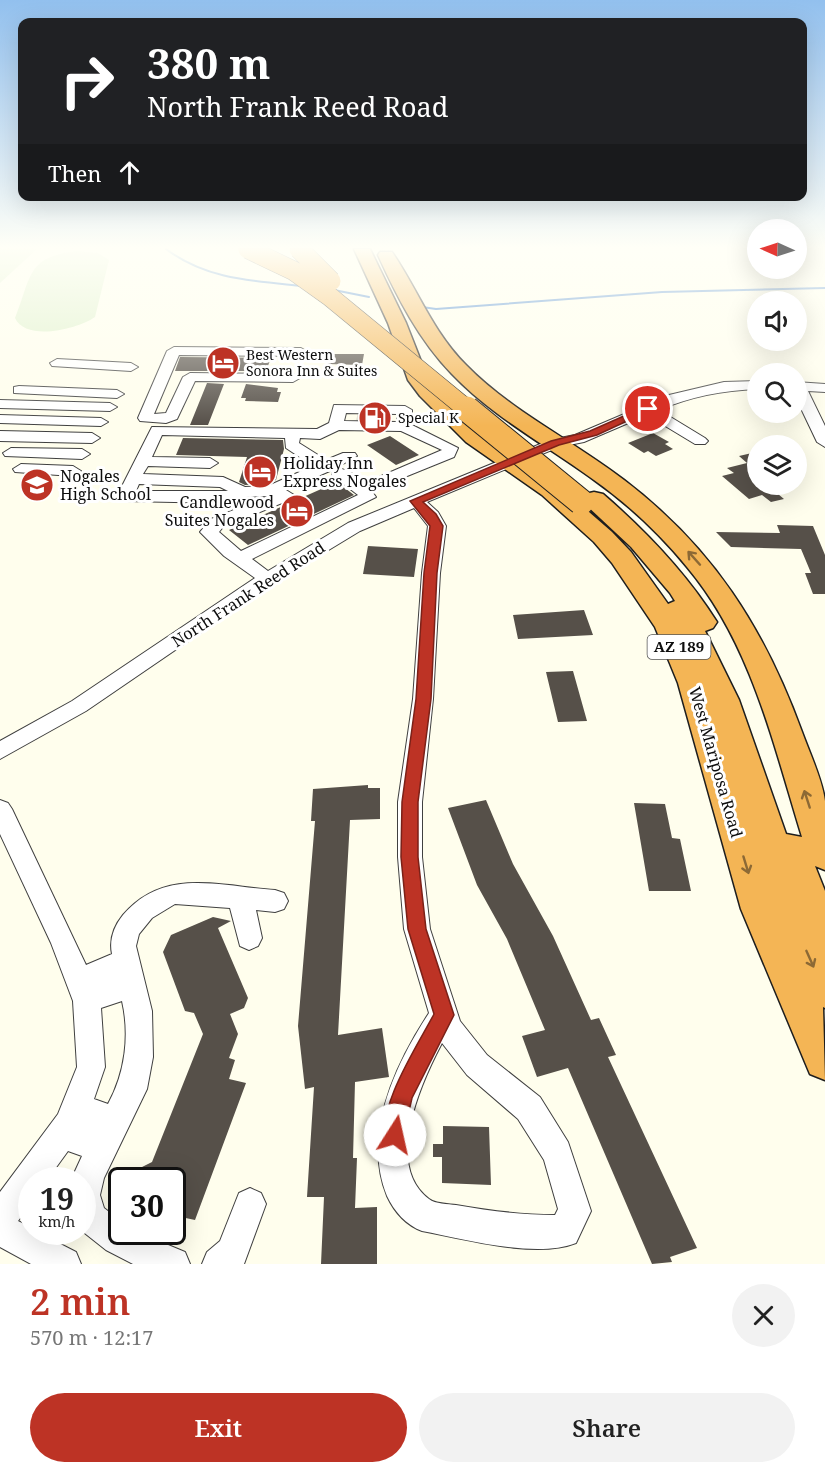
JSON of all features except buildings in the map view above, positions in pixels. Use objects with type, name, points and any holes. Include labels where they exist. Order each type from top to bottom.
[{"type":"highway","points":[[343,308],[655,555],[683,591],[717,643],[738,694],[825,940]]},
{"type":"highway","points":[[360,308],[587,500],[643,559],[672,596],[702,646],[724,697],[786,897],[825,990]]},
{"type":"highway","points":[[398,308],[432,363],[454,389],[516,442],[529,447],[550,445],[604,476],[651,514],[699,564],[729,605],[770,688],[825,855]]},
{"type":"highway","name":"West Mariposa Road","points":[[404,308],[418,380],[427,392],[474,437],[550,490],[603,537],[622,558],[669,626],[693,683],[760,909],[825,1060]]},
{"type":"street","points":[[190,377],[172,416],[166,419],[145,418],[171,355],[178,350],[301,352]]},
{"type":"street","points":[[272,378],[279,351]]},
{"type":"street","points":[[57,363],[131,367]]},
{"type":"street","points":[[162,376],[293,378]]},
{"type":"street","points":[[39,378],[117,394]]},
{"type":"street","name":"North Frank Reed Road","points":[[0,751],[79,706],[268,579],[354,527],[550,445],[566,433],[643,406],[684,395],[747,385]]},
{"type":"street","points":[[807,387],[825,388]]},
{"type":"street","points":[[19,390],[117,394]]},
{"type":"street","points":[[364,393],[372,417]]},
{"type":"street","points":[[0,404],[117,394]]},
{"type":"street","points":[[807,402],[821,425],[825,441]]},
{"type":"street","points":[[643,406],[700,441]]},
{"type":"street","points":[[331,469],[271,491],[242,492],[223,482],[134,479],[157,430],[320,434],[336,425],[339,408],[372,417],[405,410],[404,427],[450,448],[448,454],[385,480]]},
{"type":"street","points":[[0,419],[101,422]]},
{"type":"street","points":[[239,558],[368,497],[361,488],[291,445],[293,434]]},
{"type":"street","points":[[0,436],[92,438]]},
{"type":"street","points":[[11,453],[82,454]]},
{"type":"street","points":[[268,579],[213,538],[209,532],[211,527],[354,459]]},
{"type":"street","points":[[142,461],[210,463]]},
{"type":"street","points":[[21,469],[73,471]]},
{"type":"street","points":[[416,501],[432,516],[436,526],[423,699],[410,802],[410,857],[417,929],[444,1015],[448,1028],[477,1065],[529,1108],[557,1153],[575,1211],[564,1232],[509,1231],[422,1215],[401,1190],[392,1154],[402,1096],[444,1015]]},
{"type":"street","points":[[0,809],[36,882],[83,991],[91,1067],[69,1121],[0,1220]]},
{"type":"street","points":[[173,1264],[136,1249],[90,1218],[84,1205],[84,1193],[132,1089],[139,1057],[138,1011],[123,946],[127,929],[143,910],[156,900],[176,893],[275,901]]},
{"type":"street","points":[[241,898],[249,938]]},
{"type":"street","points":[[83,991],[128,973]]},
{"type":"street","points":[[69,1121],[109,1135]]},
{"type":"street","points":[[219,1264],[232,1252],[250,1204]]},
{"type":"street","points":[[0,1229],[64,1264]]},
{"type":"green space","points":[[19,308],[97,308],[95,317],[77,326],[53,331],[30,330],[15,318]]},
{"type":"waterway","points":[[429,308],[449,308]]},
{"type":"tunnel","points":[[364,422],[366,413]]},
{"type":"tunnel","points":[[380,423],[383,414]]},
{"type":"place","name":"Best Western Sonora Inn & Suites","points":[[223,363]]},
{"type":"place","name":"Special K","points":[[375,418]]},
{"type":"place","name":"Holiday Inn Express Nogales","points":[[260,472]]},
{"type":"place","name":"Nogales High School","points":[[37,485]]},
{"type":"place","name":"Candlewood Suites Nogales","points":[[297,511]]},
{"type":"route","points":[[395,1135],[402,1096],[444,1015],[417,929],[410,857],[410,802],[423,699],[436,526],[432,516],[416,501],[555,443],[579,439],[648,409]]}]
